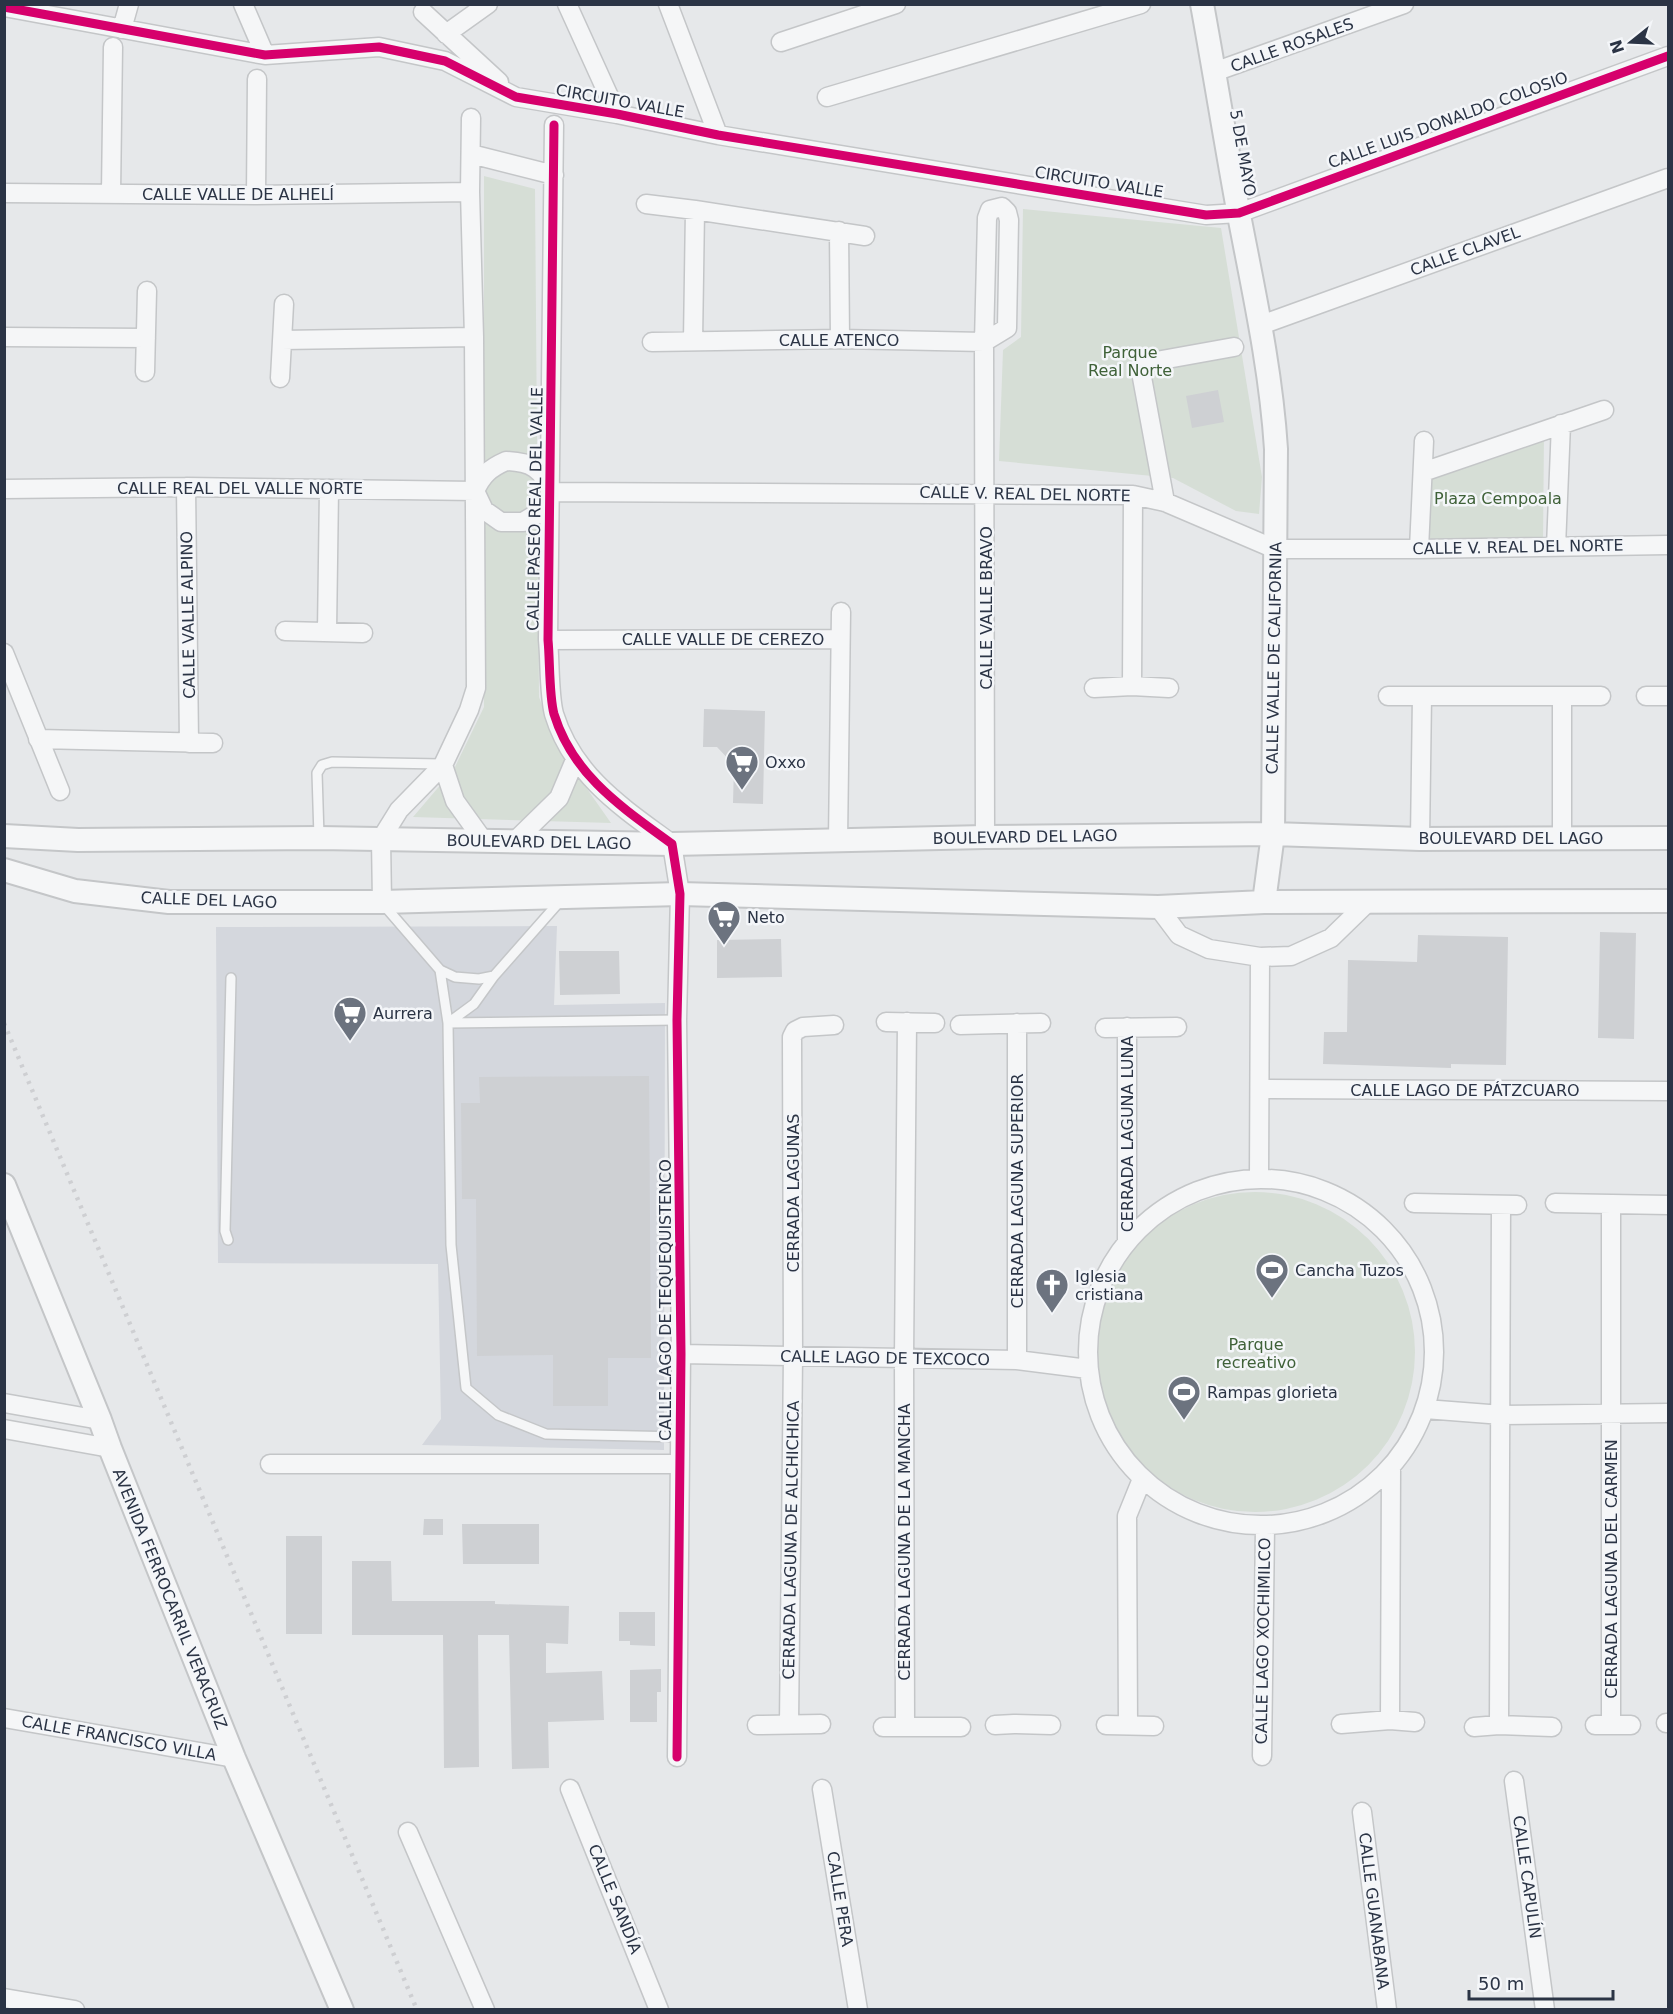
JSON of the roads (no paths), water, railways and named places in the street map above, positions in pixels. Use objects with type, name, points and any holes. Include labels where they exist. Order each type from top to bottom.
[{"type":"street","points":[[122,30],[129,4]]},
{"type":"street","points":[[243,4],[265,55]]},
{"type":"street","points":[[446,34],[488,4]]},
{"type":"street","points":[[567,4],[617,114]]},
{"type":"street","points":[[668,4],[718,135]]},
{"type":"street","points":[[781,42],[896,4]]},
{"type":"street","points":[[827,97],[1141,4]]},
{"type":"street","name":"5 DE MAYO","points":[[1202,4],[1261,325],[1274,414]]},
{"type":"street","name":"CALLE ROSALES","points":[[1214,72],[1404,4]]},
{"type":"street","name":"CIRCUITO VALLE","points":[[10,7],[122,30],[265,55],[379,47],[445,61],[516,97],[617,114],[718,135],[1206,215],[1239,213]]},
{"type":"street","points":[[421,8],[446,34],[516,97]]},
{"type":"street","points":[[421,8],[445,61]]},
{"type":"street","points":[[111,193],[113,47]]},
{"type":"street","name":"CALLE LUIS DONALDO COLOSIO","points":[[1239,213],[1668,56]]},
{"type":"street","points":[[256,195],[257,79]]},
{"type":"street","points":[[471,118],[476,688],[469,710],[443,765],[399,810],[381,839],[382,902],[680,894],[1158,906],[1264,902],[1668,901]]},
{"type":"street","name":"CALLE PASEO REAL DEL VALLE","points":[[554,125],[548,640],[554,713],[575,760],[610,798],[672,844]]},
{"type":"street","points":[[471,154],[554,175]]},
{"type":"street","name":"CALLE CLAVEL","points":[[1261,325],[1668,178]]},
{"type":"street","name":"CALLE VALLE DE ALHELÍ","points":[[4,193],[256,195],[471,192]]},
{"type":"street","points":[[646,204],[865,236]]},
{"type":"street","name":"CALLE VALLE BRAVO","points":[[984,342],[1007,328],[1010,220],[1002,207],[990,210],[987,218],[984,342],[985,837]]},
{"type":"street","points":[[693,341],[695,210]]},
{"type":"street","points":[[839,231],[840,339]]},
{"type":"street","points":[[145,372],[147,291]]},
{"type":"street","points":[[280,378],[284,304]]},
{"type":"street","points":[[4,337],[146,338]]},
{"type":"street","points":[[282,340],[474,337]]},
{"type":"street","name":"CALLE ATENCO","points":[[652,342],[840,339],[984,342]]},
{"type":"street","points":[[1165,502],[1142,372],[1145,363],[1234,347]]},
{"type":"street","points":[[1423,472],[1604,410]]},
{"type":"street","name":"CALLE VALLE DE CALIFORNIA","points":[[1264,902],[1273,834],[1276,449],[1274,414]]},
{"type":"street","points":[[1556,547],[1561,424]]},
{"type":"street","points":[[1419,549],[1424,441]]},
{"type":"street","points":[[506,461],[522,462],[535,468],[546,478],[551,492],[541,511],[532,517],[523,522],[501,522],[484,510],[475,491],[482,477],[492,467],[506,461]]},
{"type":"street","name":"CALLE REAL DEL VALLE NORTE","points":[[4,489],[186,487],[475,491]]},
{"type":"street","name":"CALLE VALLE ALPINO","points":[[186,487],[189,743]]},
{"type":"street","points":[[327,632],[329,489]]},
{"type":"street","name":"CALLE V. REAL DEL NORTE","points":[[551,492],[1133,495],[1165,502],[1275,549],[1668,545]]},
{"type":"street","points":[[1132,686],[1133,495]]},
{"type":"street","points":[[840,639],[841,612]]},
{"type":"street","points":[[285,631],[363,633]]},
{"type":"street","name":"CALLE VALLE DE CEREZO","points":[[548,640],[840,639],[838,841]]},
{"type":"street","points":[[4,653],[60,791]]},
{"type":"street","points":[[1094,688],[1132,686],[1169,688]]},
{"type":"street","points":[[1388,696],[1601,696]]},
{"type":"street","points":[[1420,839],[1422,696]]},
{"type":"street","points":[[1562,696],[1562,837]]},
{"type":"street","points":[[1646,696],[1668,696]]},
{"type":"street","points":[[38,739],[213,743]]},
{"type":"street","points":[[515,841],[559,798],[575,760]]},
{"type":"street","points":[[443,765],[455,801],[483,840]]},
{"type":"street","name":"BOULEVARD DEL LAGO","points":[[381,839],[672,844],[1273,834],[1420,839],[1668,838]]},
{"type":"street","points":[[4,836],[78,840],[381,839]]},
{"type":"street","name":"CALLE LAGO DE TEQUEQUISTENCO","points":[[672,844],[680,894],[677,1020],[681,1437],[677,1757]]},
{"type":"street","name":"CALLE DEL LAGO","points":[[4,870],[75,891],[169,902],[382,902]]},
{"type":"street","points":[[1158,906],[1179,935],[1209,949],[1260,957],[1292,956],[1331,938],[1367,903]]},
{"type":"street","points":[[1259,1177],[1260,957]]},
{"type":"street","points":[[886,1022],[935,1023]]},
{"type":"street","name":"CERRADA LAGUNA DE LA MANCHA","points":[[905,1726],[904,1358],[907,1022]]},
{"type":"street","name":"CERRADA LAGUNA SUPERIOR","points":[[1017,1023],[1017,1360]]},
{"type":"street","points":[[960,1025],[1041,1023]]},
{"type":"street","name":"CERRADA LAGUNAS","points":[[793,1356],[792,1037],[795,1030],[803,1027],[834,1025]]},
{"type":"street","name":"CERRADA LAGUNA LUNA","points":[[1127,1027],[1127,1241]]},
{"type":"street","name":"CERRADA LAGUNA LUNA","points":[[1105,1028],[1177,1027]]},
{"type":"street","name":"CALLE LAGO DE PÁTZCUARO","points":[[1261,1089],[1668,1091]]},
{"type":"street","points":[[1259,1177],[1300,1182],[1340,1197],[1374,1220],[1402,1250],[1422,1287],[1432,1327],[1434,1369],[1425,1409],[1411,1440],[1390,1468],[1354,1499],[1311,1519],[1264,1527],[1220,1521],[1178,1506],[1142,1479],[1110,1438],[1097,1410],[1088,1369],[1088,1328],[1099,1287],[1118,1251],[1180,1197],[1218,1182],[1259,1177]]},
{"type":"street","name":"AVENIDA FERROCARRIL VERACRUZ","points":[[4,1185],[234,1758],[342,2010]]},
{"type":"street","points":[[1414,1203],[1509,1205],[1502,1415],[1499,1725]]},
{"type":"street","points":[[1555,1203],[1668,1204]]},
{"type":"street","name":"CERRADA LAGUNA DEL CARMEN","points":[[1611,1204],[1611,1413],[1603,1725],[1631,1725]]},
{"type":"street","name":"CALLE LAGO DE TEXCOCO","points":[[681,1354],[1017,1360],[1088,1369]]},
{"type":"street","name":"CERRADA LAGUNA DE ALCHICHICA","points":[[789,1724],[793,1356]]},
{"type":"street","points":[[4,1403],[100,1420]]},
{"type":"street","points":[[1425,1409],[1502,1415],[1668,1413]]},
{"type":"street","points":[[4,1429],[110,1448]]},
{"type":"street","points":[[270,1464],[680,1464]]},
{"type":"street","points":[[1390,1468],[1390,1720]]},
{"type":"street","points":[[1128,1725],[1127,1516],[1142,1479]]},
{"type":"street","name":"CALLE LAGO XOCHIMILCO","points":[[1262,1756],[1264,1527]]},
{"type":"street","name":"CALLE FRANCISCO VILLA","points":[[4,1718],[234,1758]]},
{"type":"street","points":[[1341,1724],[1390,1720],[1415,1722]]},
{"type":"street","points":[[757,1725],[821,1724]]},
{"type":"street","points":[[995,1725],[1051,1725]]},
{"type":"street","points":[[1106,1725],[1154,1726]]},
{"type":"street","points":[[1474,1727],[1499,1725],[1552,1727]]},
{"type":"street","points":[[883,1727],[961,1726]]},
{"type":"street","name":"CALLE CAPULÍN","points":[[1514,1781],[1545,2010]]},
{"type":"street","name":"CALLE PERA","points":[[822,1789],[858,2010]]},
{"type":"street","name":"CALLE SANDÍA","points":[[570,1790],[659,2010]]},
{"type":"street","name":"CALLE GUANABANA","points":[[1362,1812],[1387,2010]]},
{"type":"street","points":[[408,1832],[485,2010]]},
{"type":"street","points":[[4,1998],[75,2010]]},
{"type":"lane","points":[[319,838],[317,773],[322,765],[332,762],[443,765]]},
{"type":"lane","points":[[448,1023],[474,1004],[494,976],[564,897]]},
{"type":"lane","points":[[382,902],[440,970],[455,977],[479,979],[494,976]]},
{"type":"lane","points":[[440,970],[448,1023],[451,1245],[466,1388],[498,1414],[546,1434],[681,1437]]},
{"type":"lane","points":[[228,1240],[225,1231],[228,1028],[231,978]]},
{"type":"lane","points":[[448,1023],[677,1020]]},
{"type":"railway","points":[[4,1023],[417,2010]]},
{"type":"place","name":"Oxxo","points":[[742,791]]},
{"type":"place","name":"Neto","points":[[724,946]]},
{"type":"place","name":"Aurrera","points":[[350,1042]]},
{"type":"place","name":"Cancha Tuzos","points":[[1272,1299]]},
{"type":"place","name":"Iglesia cristiana","points":[[1052,1314]]},
{"type":"place","name":"Rampas glorieta","points":[[1184,1421]]},
{"type":"park label","name":"Parque Real Norte","points":[[1130,361]]},
{"type":"park label","name":"Plaza Cempoala","points":[[1498,498]]},
{"type":"park label","name":"Parque recreativo","points":[[1256,1353]]}]
